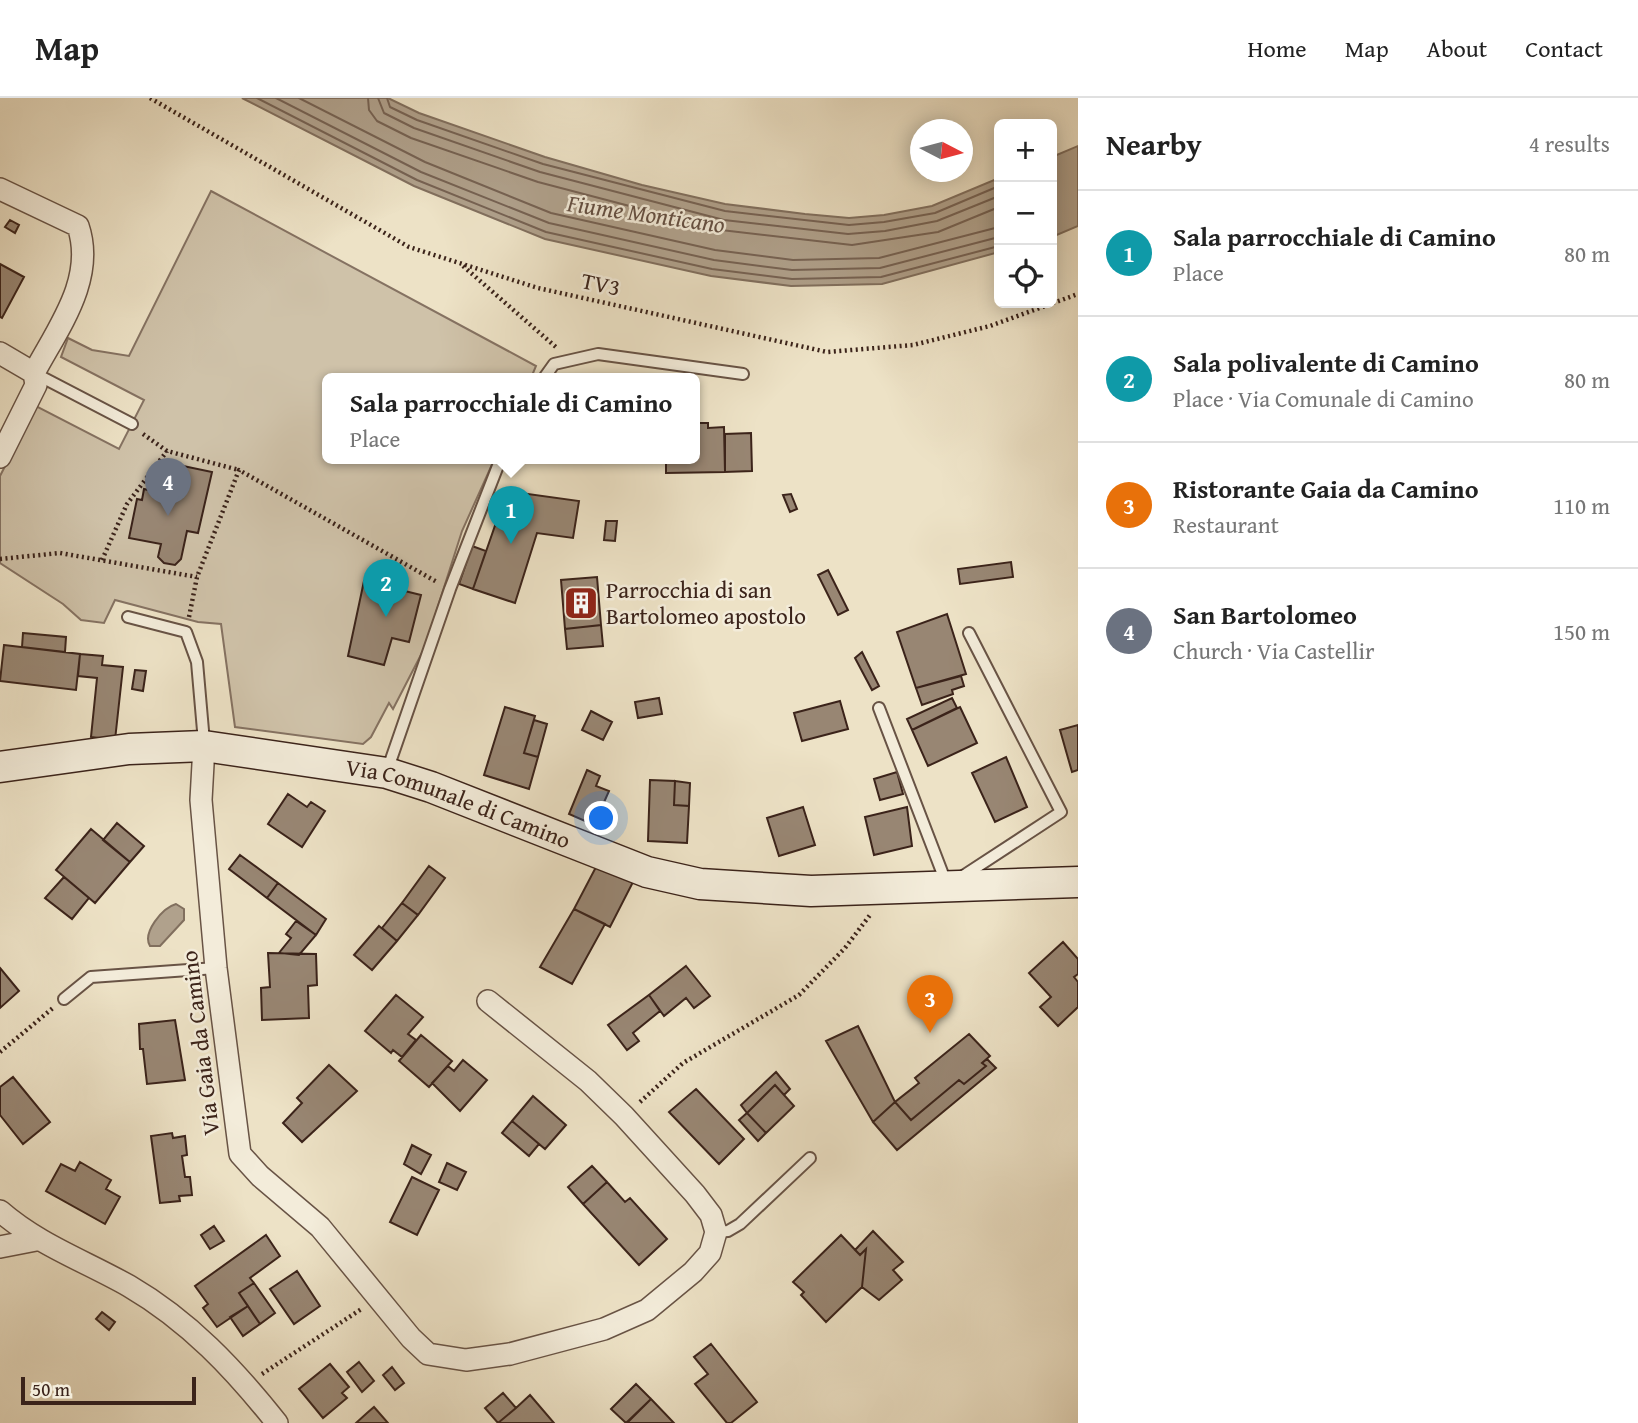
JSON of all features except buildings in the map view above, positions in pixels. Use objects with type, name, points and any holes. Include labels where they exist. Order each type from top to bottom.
[{"type":"street","points":[[0,190],[78,226],[85,246],[78,292],[34,373],[36,385],[0,457]]},
{"type":"street","points":[[0,353],[34,373]]},
{"type":"street","name":"Via Comunale di Camino","points":[[0,767],[129,749],[204,746],[387,773],[431,787],[647,872],[699,884],[759,890],[1078,882]]},
{"type":"street","name":"Via Gaia da Camino","points":[[204,746],[201,800],[216,968],[240,1154],[260,1176],[320,1227],[377,1298],[428,1354],[466,1360],[510,1354],[604,1329],[647,1310],[709,1253],[716,1232]]},
{"type":"street","points":[[488,1002],[588,1082],[624,1116],[695,1194],[711,1215],[716,1232]]},
{"type":"street","points":[[0,1211],[36,1240],[150,1300],[204,1339],[277,1423]]},
{"type":"street","points":[[0,1247],[36,1240]]},
{"type":"lane","points":[[548,373],[554,364],[598,354],[743,374]]},
{"type":"lane","points":[[34,373],[132,425]]},
{"type":"lane","points":[[387,773],[450,589],[499,464]]},
{"type":"lane","points":[[128,617],[186,632],[197,662],[204,746]]},
{"type":"lane","points":[[879,708],[947,886],[1060,812],[969,633]]},
{"type":"lane","points":[[64,999],[91,977],[216,968]]},
{"type":"lane","points":[[716,1232],[728,1231],[740,1224],[810,1158]]},
{"type":"path","name":"TV3","points":[[149,98],[409,247],[538,288],[827,352],[913,345],[990,326],[1078,294]]},
{"type":"path","points":[[460,263],[569,359]]},
{"type":"path","points":[[132,425],[167,451],[239,470],[450,589]]},
{"type":"path","points":[[102,560],[127,504],[167,451]]},
{"type":"path","points":[[186,632],[197,577],[239,470]]},
{"type":"path","points":[[0,559],[60,553],[197,577]]},
{"type":"path","points":[[624,1116],[683,1063],[799,995],[845,948],[870,916],[872,889]]},
{"type":"path","points":[[0,1052],[64,999]]},
{"type":"path","points":[[246,1385],[377,1298]]},
{"type":"shaded area","points":[[211,191],[536,366],[533,373],[322,373],[322,464],[492,464],[462,531],[425,647],[393,709],[389,703],[371,737],[363,744],[235,727],[221,624],[198,622],[115,600],[104,623],[81,620],[63,604],[0,563],[0,476],[36,406],[119,449],[144,400],[61,357],[68,338],[92,350],[129,356]]},
{"type":"water","name":"Fiume Monticano","points":[[242,98],[388,98],[419,113],[545,157],[642,185],[725,204],[805,214],[849,218],[884,215],[932,206],[994,180],[994,253],[882,284],[791,286],[711,276],[545,239],[414,186]]},
{"type":"water","points":[[1078,146],[1078,226],[1057,235],[1057,182],[1057,155]]},
{"type":"water","points":[[176,904],[184,909],[184,920],[160,946],[150,946],[148,941],[151,928],[165,910]]},
{"type":"place","name":"San Bartolomeo","points":[[168,516]]},
{"type":"place","name":"Sala parrocchiale di Camino","points":[[511,544]]},
{"type":"place","name":"Parrocchia di san Bartolomeo apostolo","points":[[581,603]]},
{"type":"place","name":"Sala polivalente di Camino","points":[[386,617]]},
{"type":"place","name":"Ristorante Gaia da Camino","points":[[930,1033]]}]
